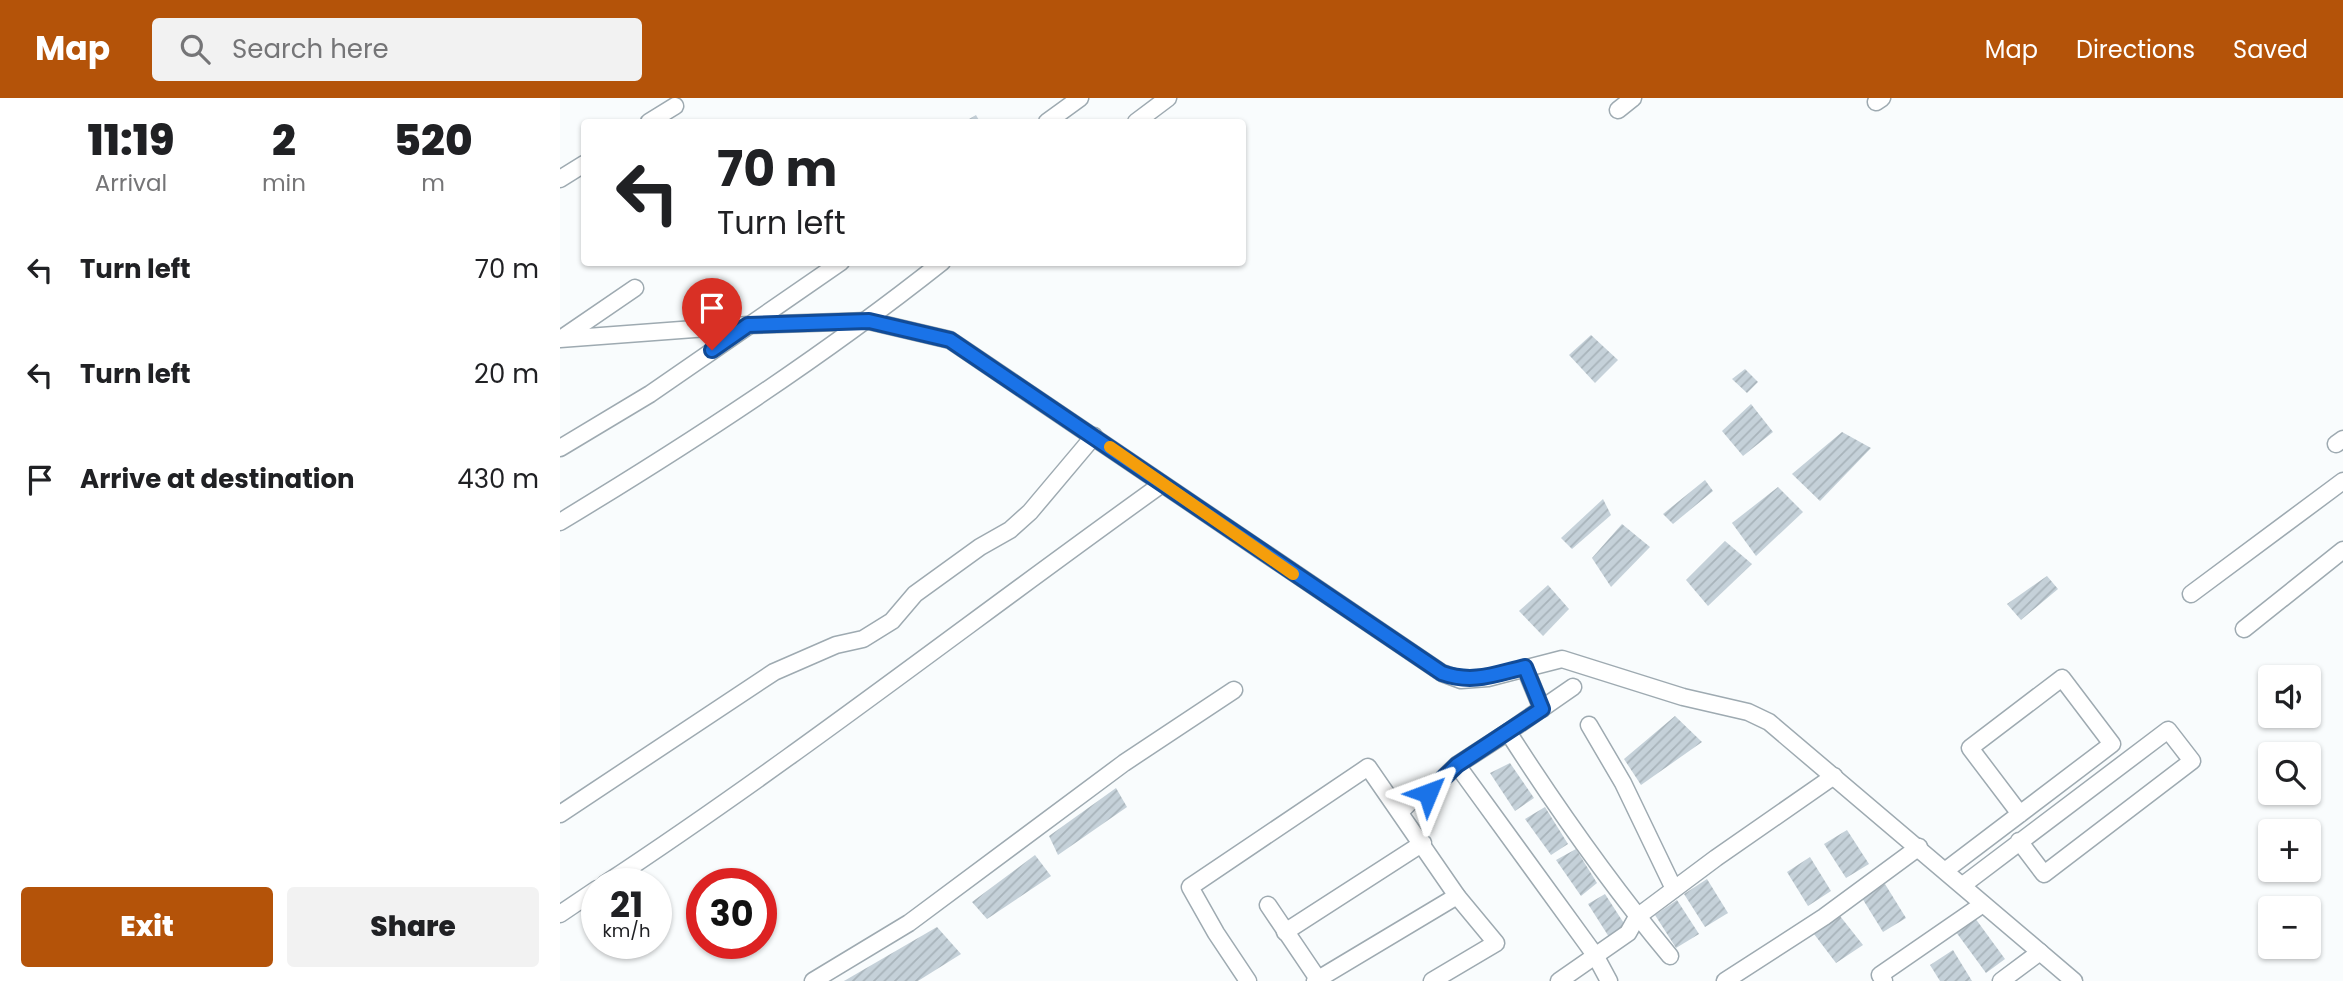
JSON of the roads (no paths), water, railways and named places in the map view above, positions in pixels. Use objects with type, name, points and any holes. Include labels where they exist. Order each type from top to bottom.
[{"type":"street","points":[[1051,119],[1080,98]]},
{"type":"street","points":[[1140,119],[1168,98]]},
{"type":"street","points":[[1618,110],[1633,98]]},
{"type":"street","points":[[654,119],[675,106]]},
{"type":"street","points":[[560,179],[581,166]]},
{"type":"street","points":[[560,448],[650,394],[835,266]]},
{"type":"street","points":[[560,522],[701,437],[762,392],[869,321],[937,266]]},
{"type":"street","points":[[560,339],[635,288]]},
{"type":"street","points":[[560,339],[748,325],[869,321],[950,340],[1442,673],[1461,680],[1488,678],[1562,659],[1683,697],[1748,712],[1769,722],[2074,981]]},
{"type":"street","points":[[560,814],[774,672],[836,645],[863,639],[892,621],[915,594],[980,547],[1010,530],[1030,512],[1094,436]]},
{"type":"street","points":[[2191,594],[2343,481]]},
{"type":"street","points":[[629,868],[842,720],[1001,599],[1162,484]]},
{"type":"street","points":[[2244,629],[2343,550]]},
{"type":"street","points":[[1525,667],[1542,709]]},
{"type":"street","points":[[1946,870],[2020,814],[2112,744],[2062,678],[1970,748],[2020,814]]},
{"type":"street","points":[[1401,811],[1411,801],[1428,793],[1457,765],[1573,687]]},
{"type":"street","points":[[813,981],[909,923],[1124,763],[1234,690]]},
{"type":"street","points":[[1589,725],[1623,783],[1674,889]]},
{"type":"street","points":[[1963,885],[2019,841],[2168,730],[2192,761],[2043,874],[2019,841]]},
{"type":"street","points":[[1508,732],[1541,783],[1637,917],[1670,956]]},
{"type":"street","points":[[1457,765],[1595,955],[1609,981]]},
{"type":"street","points":[[1248,981],[1190,887],[1368,767],[1458,896],[1496,943],[1432,981]]},
{"type":"street","points":[[1559,981],[1628,933],[1637,917],[1674,889],[1834,776]]},
{"type":"street","points":[[1285,932],[1423,843]]},
{"type":"street","points":[[1725,981],[1824,917],[1919,847]]},
{"type":"street","points":[[1268,905],[1316,980],[1458,896]]},
{"type":"street","points":[[560,914],[581,900]]},
{"type":"street","points":[[1879,979],[1983,904]]},
{"type":"street","points":[[2001,981],[2040,952]]}]
